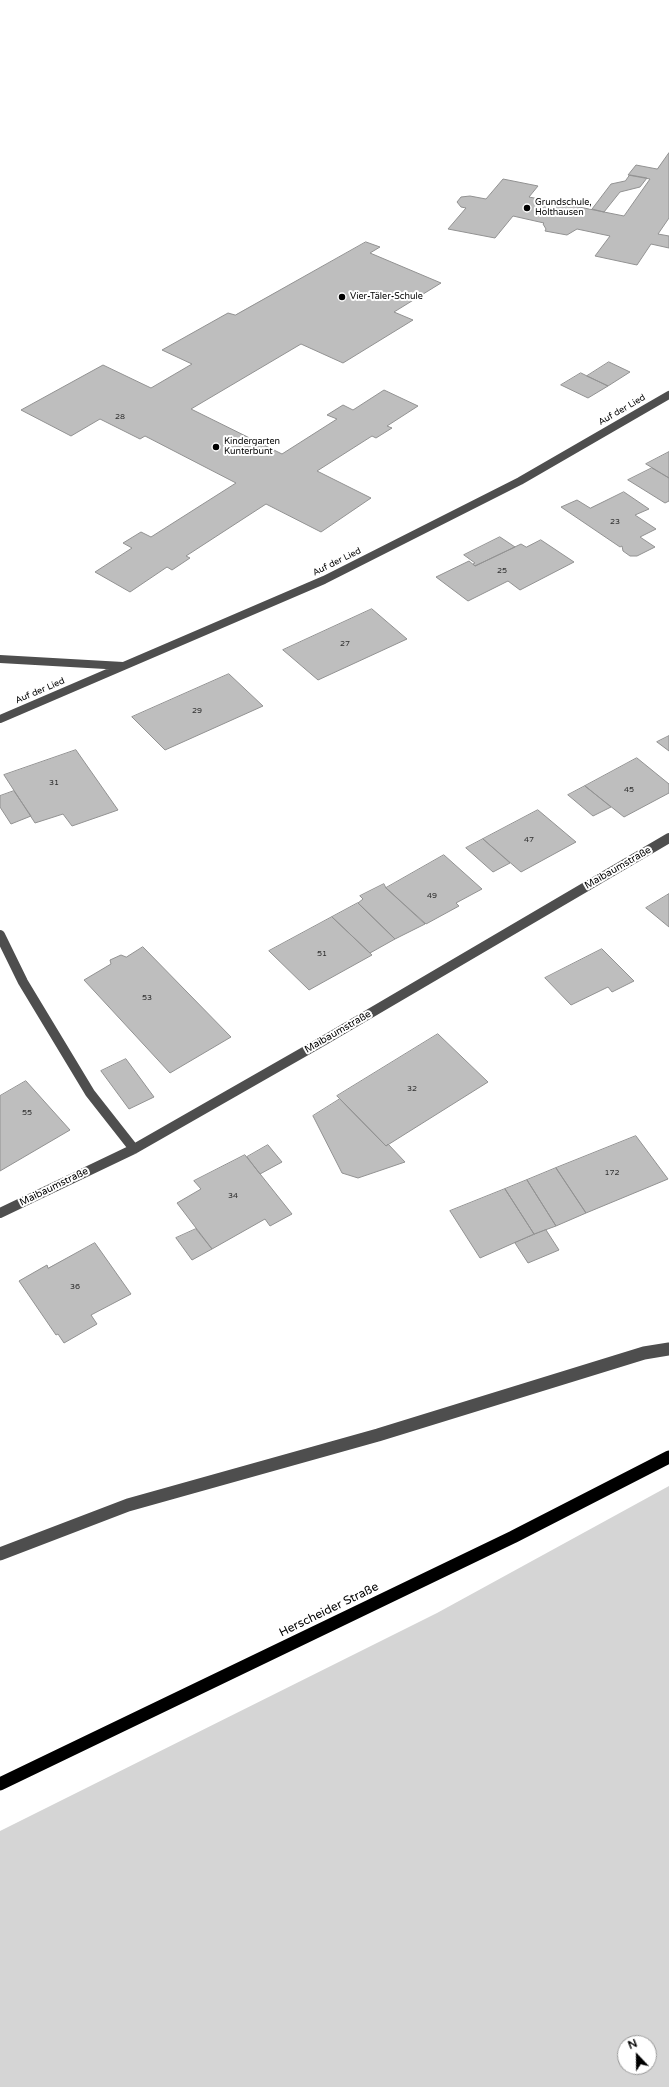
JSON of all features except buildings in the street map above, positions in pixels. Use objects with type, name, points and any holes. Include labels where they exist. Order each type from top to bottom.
[{"type":"main road","name":"Herscheider Straße","points":[[0,1784],[514,1536],[669,1457]]},
{"type":"street","name":"Auf der Lied","points":[[0,719],[324,580],[520,481],[669,395]]},
{"type":"street","points":[[0,659],[125,666]]},
{"type":"street","name":"Maibaumstraße","points":[[0,1213],[134,1148],[323,1041],[669,838]]},
{"type":"street","points":[[0,935],[23,982],[90,1093],[134,1148]]},
{"type":"street","points":[[0,1554],[128,1505],[378,1436],[644,1353],[669,1349]]},
{"type":"shaded area","points":[[669,1486],[669,2087],[0,2087],[0,1831],[437,1613]]},
{"type":"place","name":"Grundschule, Holthausen","points":[[527,208]]},
{"type":"place","name":"Vier-Täler-Schule","points":[[342,297]]},
{"type":"place","name":"Kindergarten Kunterbunt","points":[[216,447]]}]
